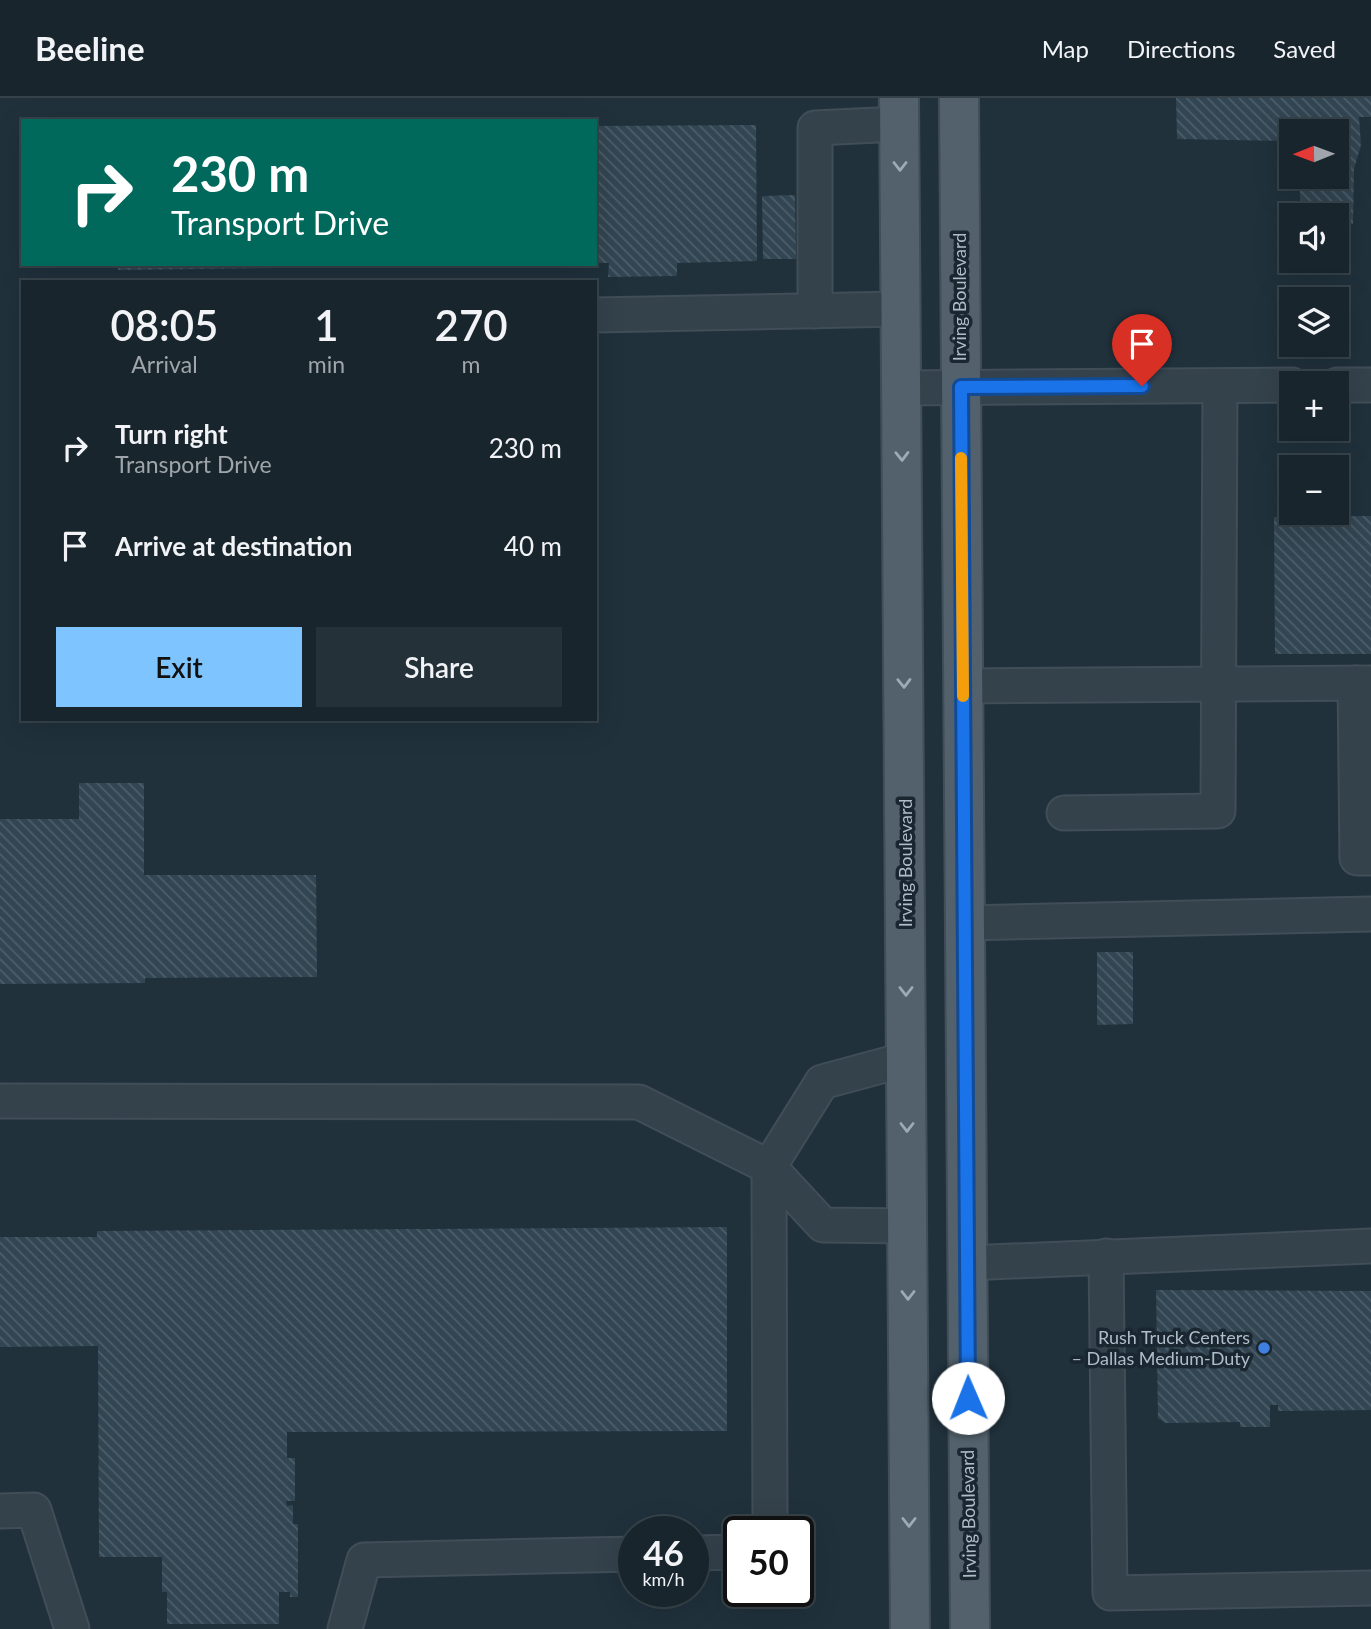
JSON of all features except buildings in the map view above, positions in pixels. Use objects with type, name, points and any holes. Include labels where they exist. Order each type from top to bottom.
[{"type":"main road","name":"Irving Boulevard","points":[[959,98],[970,1629]]},
{"type":"main road","name":"Irving Boulevard","points":[[899,111],[910,1629]]},
{"type":"main road","points":[[906,924],[965,923]]},
{"type":"main road","points":[[908,1226],[967,1224]]},
{"type":"street","points":[[815,311],[815,128],[899,111]]},
{"type":"street","points":[[597,315],[901,309]]},
{"type":"street","points":[[902,387],[1279,385]]},
{"type":"street","points":[[1349,385],[1371,385]]},
{"type":"street","points":[[1064,813],[1218,811],[1220,386]]},
{"type":"street","points":[[963,685],[1363,683],[1357,858],[1371,858]]},
{"type":"street","points":[[965,923],[1371,914]]},
{"type":"street","points":[[770,1516],[769,1167],[822,1082],[907,1059]]},
{"type":"street","points":[[0,1101],[639,1102],[769,1167],[823,1226],[908,1226]]},
{"type":"street","points":[[967,1263],[1371,1246]]},
{"type":"street","points":[[1106,1256],[1111,1593],[1371,1588]]},
{"type":"street","points":[[0,1511],[34,1510],[72,1629]]},
{"type":"street","points":[[345,1629],[364,1560],[618,1554]]},
{"type":"slow traffic","points":[[961,458],[963,696]]},
{"type":"place","name":"Rush Truck Centers – Dallas Medium-Duty","points":[[1264,1348]]},
{"type":"route","points":[[968,1398],[961,387],[1142,386]]}]
